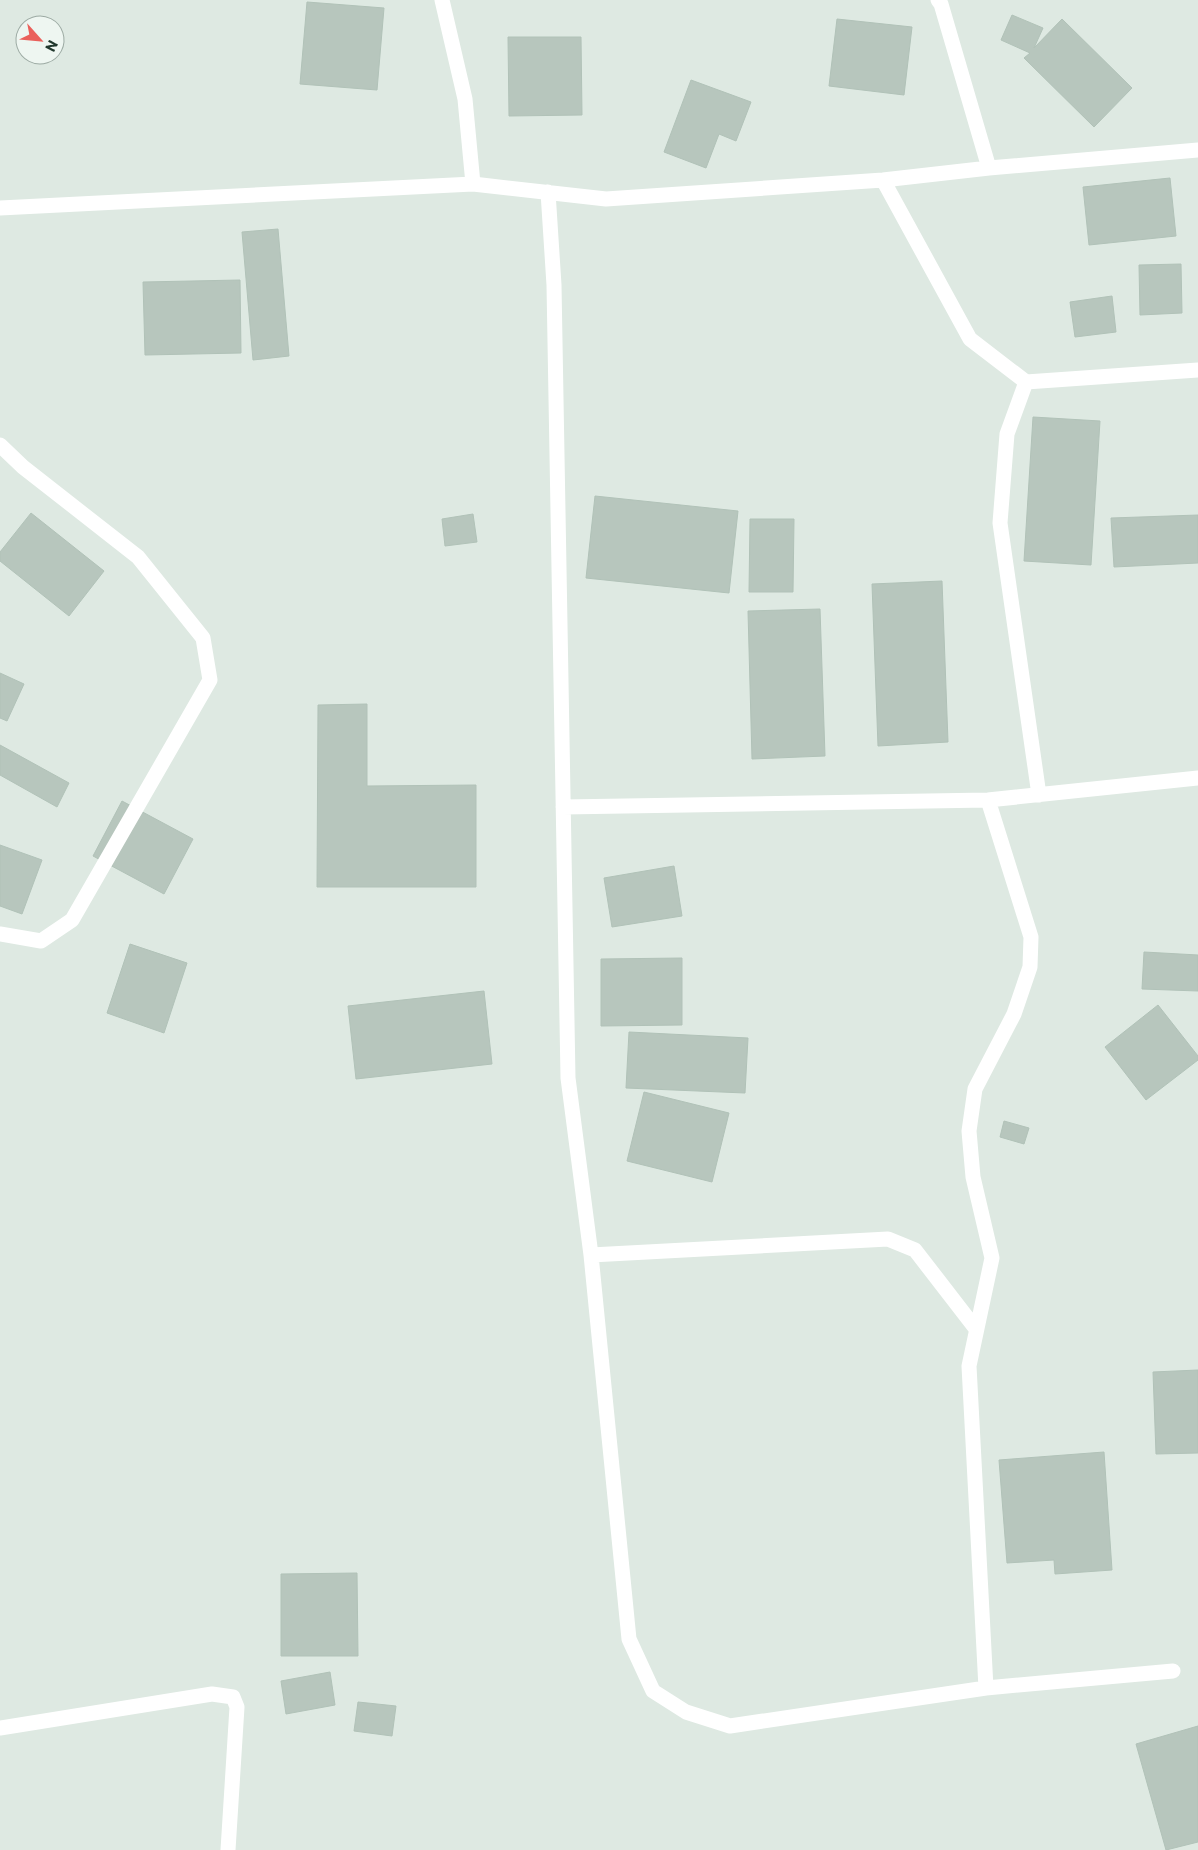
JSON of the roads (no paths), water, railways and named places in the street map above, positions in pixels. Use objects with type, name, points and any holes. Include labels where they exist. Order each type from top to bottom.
[{"type":"street","points":[[442,0],[465,99],[473,184]]},
{"type":"street","points":[[938,0],[941,4],[989,168]]},
{"type":"street","points":[[0,208],[473,184],[606,199],[883,180],[989,168],[1198,150]]},
{"type":"street","points":[[883,180],[970,339],[1026,382],[1198,370]]},
{"type":"street","points":[[548,192],[554,284],[568,1078],[592,1254],[629,1640],[653,1692],[686,1712],[730,1726],[986,1688],[1173,1671]]},
{"type":"street","points":[[1026,382],[1007,434],[1000,522],[1039,795]]},
{"type":"street","points":[[0,445],[23,467],[138,557],[203,638],[210,680],[72,920],[41,941],[0,934]]},
{"type":"street","points":[[563,807],[988,800],[1198,778]]},
{"type":"street","points":[[986,1688],[969,1366],[992,1258],[973,1177],[968,1131],[975,1090],[1014,1014],[1030,967],[1031,937],[988,800]]},
{"type":"street","points":[[592,1254],[888,1239],[915,1250],[976,1329]]},
{"type":"street","points":[[0,1728],[212,1694],[233,1697],[237,1707],[228,1850]]}]
